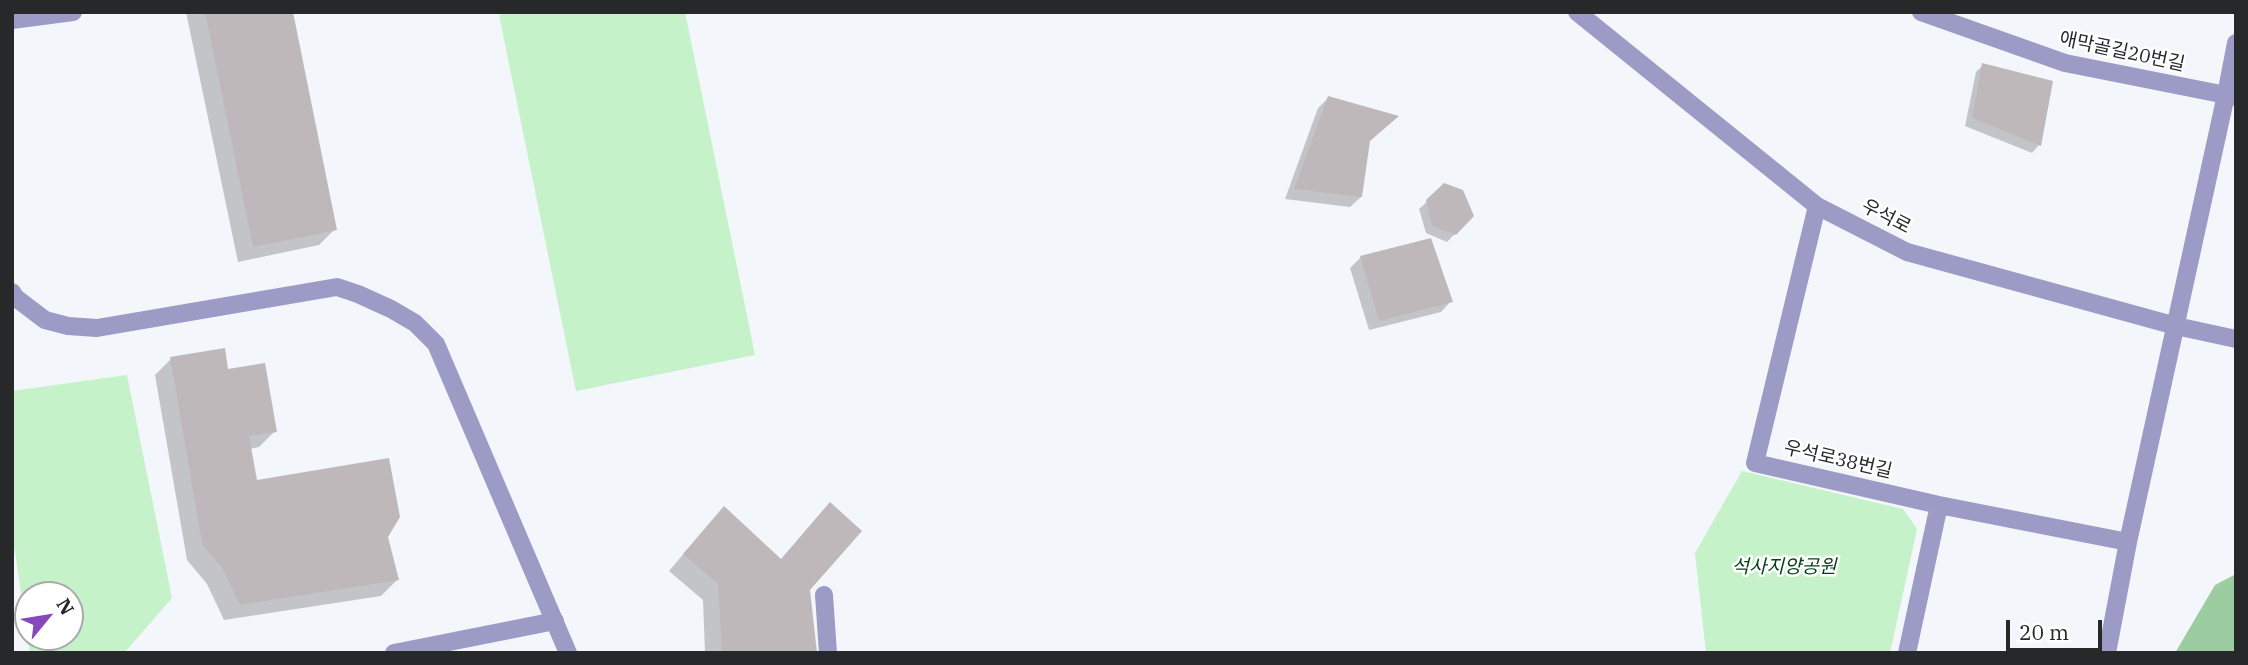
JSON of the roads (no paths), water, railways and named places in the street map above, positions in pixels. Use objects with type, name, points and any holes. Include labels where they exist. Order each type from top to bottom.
[{"type":"street","points":[[12,20],[73,12]]},
{"type":"street","name":"우석로","points":[[1577,12],[1817,206],[1907,252],[2176,326],[2236,339]]},
{"type":"street","name":"애막골길20번길","points":[[1921,12],[2065,63],[2231,96]]},
{"type":"street","points":[[2107,653],[2128,542],[2176,326],[2231,96],[2236,43]]},
{"type":"street","name":"우석로38번길","points":[[1817,206],[1755,463],[1939,505]]},
{"type":"street","points":[[12,292],[45,320],[68,326],[97,328],[337,287],[391,309],[415,323],[436,344],[568,653]]},
{"type":"street","points":[[1908,653],[1939,505],[2128,542]]},
{"type":"street","points":[[824,595],[828,653]]},
{"type":"street","points":[[394,653],[555,621]]},
{"type":"park label","name":"석사지양공원","points":[[1784,568]]}]
